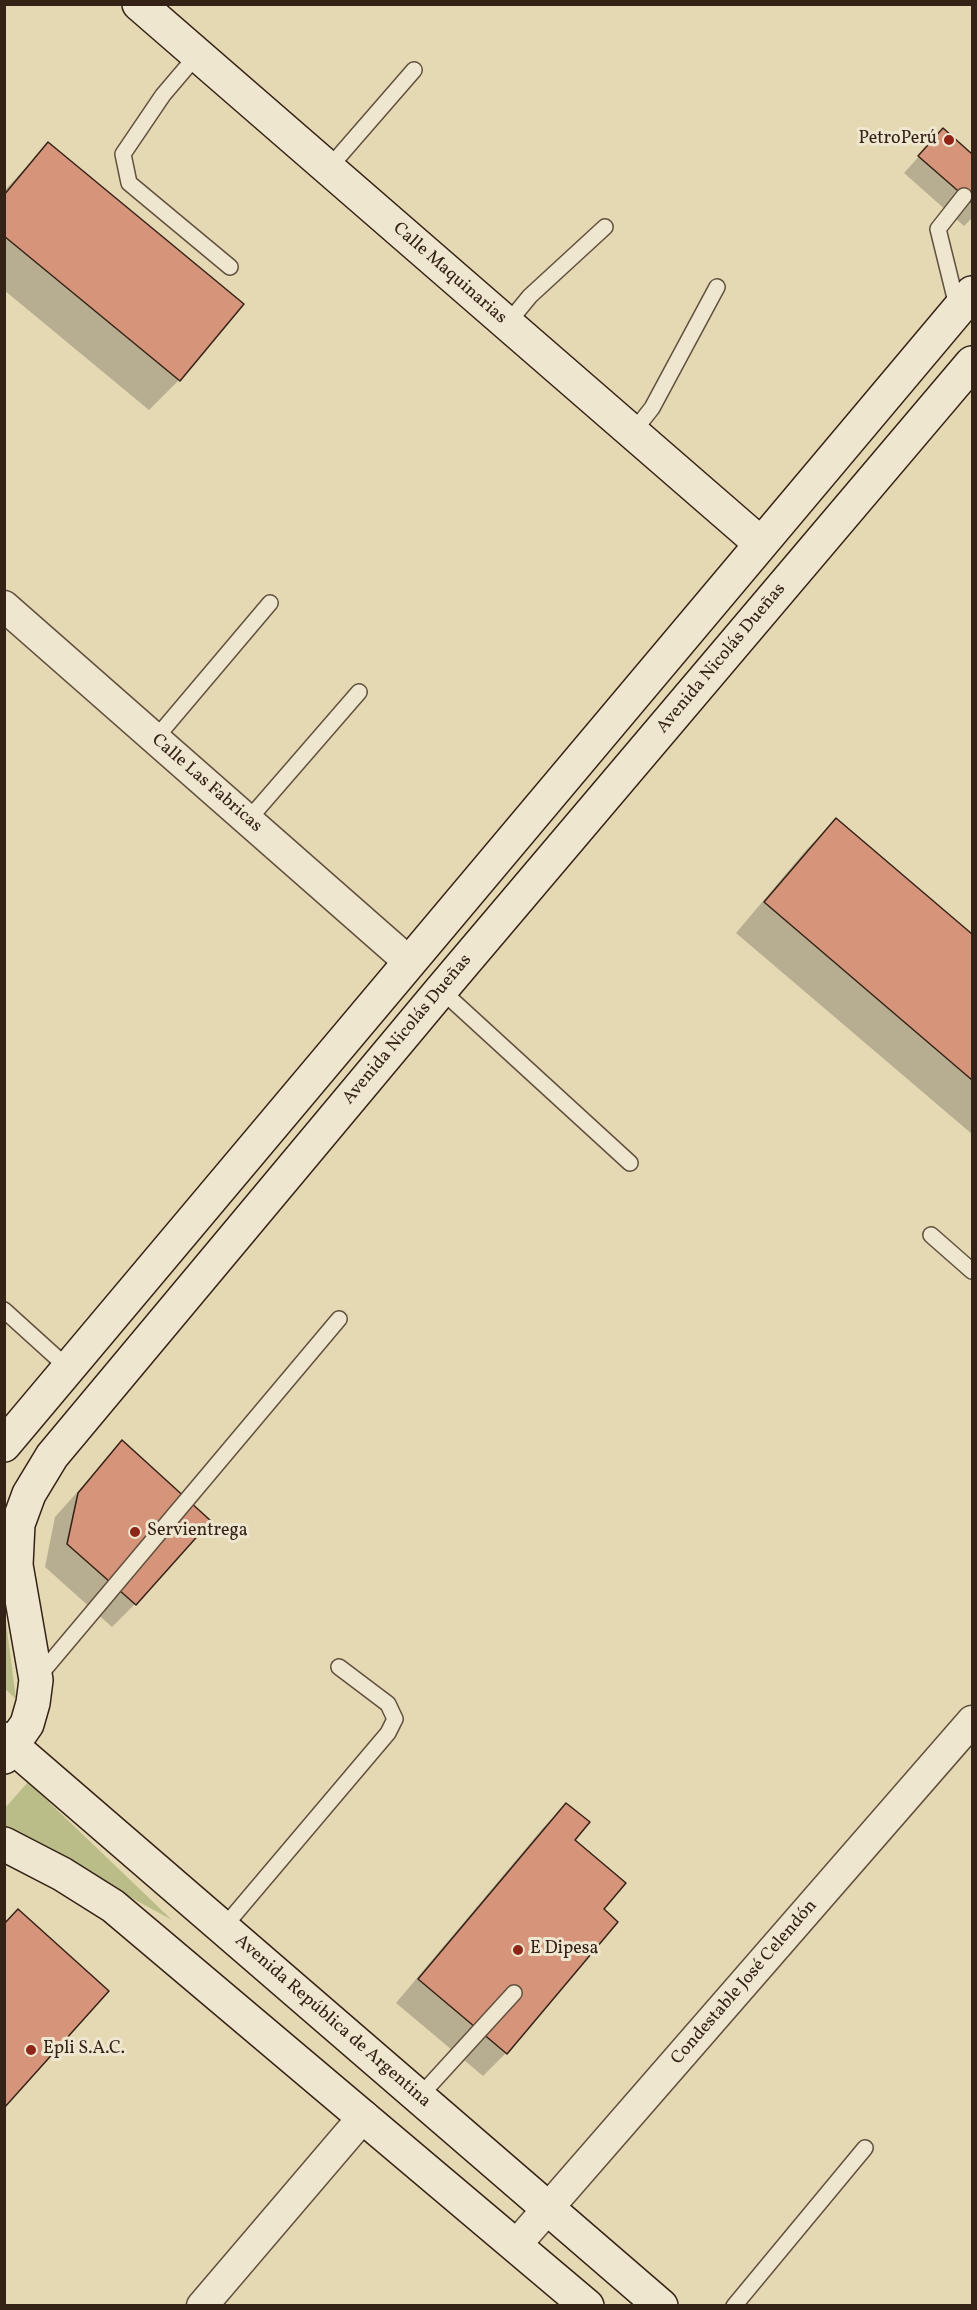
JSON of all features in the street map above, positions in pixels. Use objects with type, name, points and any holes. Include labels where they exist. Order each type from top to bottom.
[{"type":"main road","name":"Calle Maquinarias","points":[[138,4],[760,543]]},
{"type":"main road","points":[[957,311],[972,358]]},
{"type":"main road","points":[[6,1425],[62,1374],[957,311]]},
{"type":"main road","name":"Avenida Nicolás Dueñas","points":[[7,1747],[27,1724],[36,1680],[16,1565],[18,1524],[29,1494],[52,1456],[441,990],[972,363]]},
{"type":"main road","name":"Avenida República de Argentina","points":[[7,1747],[223,1928],[661,2306]]},
{"type":"main road","points":[[4,1844],[63,1874],[113,1906],[586,2306]]},
{"type":"street","name":"Calle Las Fabricas","points":[[4,606],[408,961]]},
{"type":"street","name":"Condestable José Celendón","points":[[516,2245],[972,1721]]},
{"type":"street","points":[[202,2306],[364,2116]]},
{"type":"lane","points":[[197,55],[163,95],[123,154],[129,183],[230,267]]},
{"type":"lane","points":[[328,169],[414,70]]},
{"type":"lane","points":[[957,311],[938,229],[964,196]]},
{"type":"lane","points":[[507,324],[530,296],[605,227]]},
{"type":"lane","points":[[633,432],[652,408],[717,287]]},
{"type":"lane","points":[[155,739],[270,603]]},
{"type":"lane","points":[[248,820],[359,692]]},
{"type":"lane","points":[[441,990],[630,1162]]},
{"type":"lane","points":[[931,1234],[972,1271]]},
{"type":"lane","points":[[4,1310],[62,1374]]},
{"type":"lane","points":[[36,1680],[339,1319]]},
{"type":"lane","points":[[223,1928],[388,1733],[395,1719],[388,1704],[339,1667]]},
{"type":"lane","points":[[419,2097],[514,1993]]},
{"type":"lane","points":[[734,2306],[865,2148]]},
{"type":"green space","points":[[5,1614],[16,1699],[5,1689]]},
{"type":"green space","points":[[28,1782],[172,1920],[5,1829],[5,1808]]},
{"type":"building","points":[[943,128],[972,154],[972,203],[918,156]]},
{"type":"building","points":[[48,142],[244,304],[180,381],[4,236],[4,195]]},
{"type":"building","points":[[836,818],[972,934],[972,1080],[764,902]]},
{"type":"building","name":"Servientrega","points":[[122,1440],[211,1521],[136,1605],[67,1544],[78,1493]]},
{"type":"building","name":"E Dipesa","points":[[566,1803],[590,1822],[575,1840],[626,1883],[604,1909],[618,1922],[507,2054],[418,1979]]},
{"type":"building","name":"Epli S.A.C.","points":[[18,1909],[109,1991],[4,2108],[4,1924]]},
{"type":"place","name":"PetroPerú","points":[[949,140]]},
{"type":"place","name":"Servientrega","points":[[135,1532]]},
{"type":"place","name":"E Dipesa","points":[[518,1950]]},
{"type":"place","name":"Epli S.A.C.","points":[[31,2050]]}]
